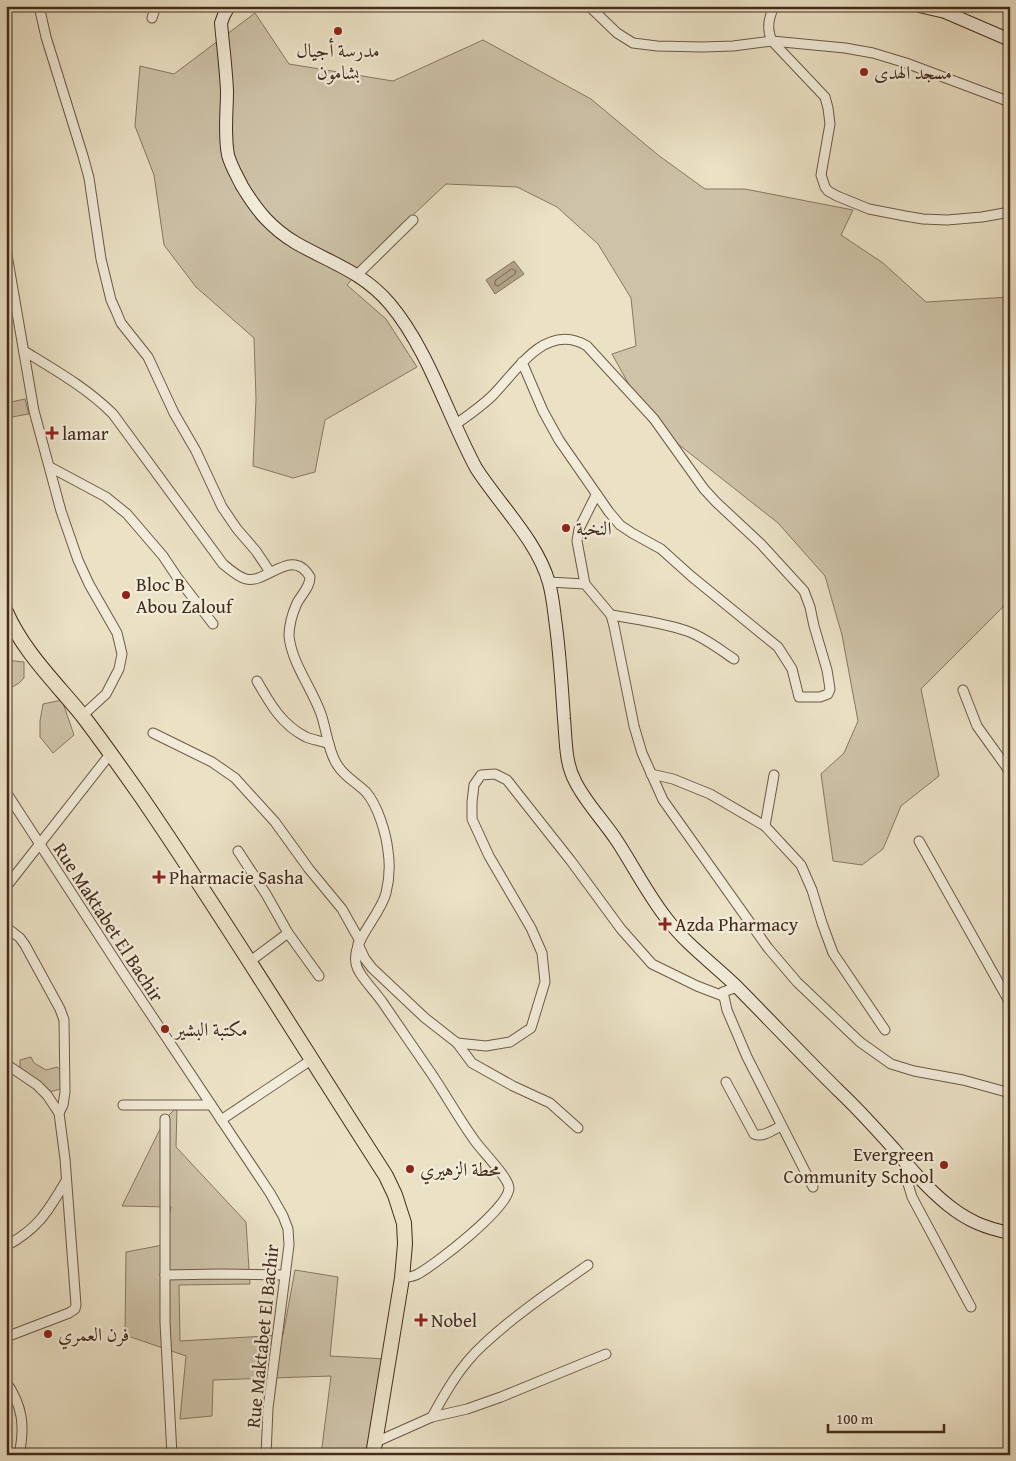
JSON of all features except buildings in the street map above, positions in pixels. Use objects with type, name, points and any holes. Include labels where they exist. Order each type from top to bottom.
[{"type":"main road","points":[[6,612],[31,654],[111,753],[146,804],[386,1176],[395,1195],[404,1223],[405,1244],[402,1278],[375,1449]]},
{"type":"street","points":[[39,6],[46,37],[89,178],[101,258],[111,300],[122,323],[148,357],[222,507],[270,572]]},
{"type":"street","points":[[152,18],[156,6]]},
{"type":"street","points":[[229,6],[221,23],[226,73],[228,155],[236,176],[256,208],[273,227],[304,248],[357,275],[381,294],[391,306],[404,323],[420,351],[476,468],[532,547],[549,582],[553,603],[561,670],[566,745],[574,780],[616,840],[667,920],[680,935],[737,987],[946,1204],[964,1217],[987,1228],[1010,1233]]},
{"type":"street","points":[[589,6],[609,26],[634,43],[664,46],[733,46],[772,41],[845,48],[873,53],[1010,102]]},
{"type":"street","points":[[774,6],[768,23],[769,35],[772,41],[825,97],[830,124],[821,175],[828,191],[869,209],[922,219],[961,219],[1010,212]]},
{"type":"street","points":[[919,6],[947,9],[1010,40]]},
{"type":"street","points":[[357,275],[413,220]]},
{"type":"street","points":[[6,249],[37,426],[50,466],[61,511],[78,560],[89,584],[117,633],[122,654],[119,669],[106,694],[82,716]]},
{"type":"street","points":[[456,424],[476,411],[522,362],[548,342],[562,339],[576,340],[587,346],[654,418],[704,489],[761,544],[804,591],[827,670],[830,689],[828,694],[820,697],[799,697],[792,669],[778,647],[661,549],[620,525],[596,496],[559,440],[522,362]]},
{"type":"street","points":[[24,351],[62,374],[104,405],[113,414],[223,564],[245,579],[258,578],[290,565],[301,566],[310,577],[309,584],[297,604],[289,635],[293,654],[320,711],[337,766],[367,793],[380,816],[388,852],[386,894],[374,919],[359,942],[355,955],[355,965],[423,1061],[474,1141],[506,1179],[509,1187],[507,1196],[492,1214],[469,1236],[431,1266],[415,1276],[402,1278]]},
{"type":"street","points":[[50,466],[106,497],[126,514],[158,550],[213,624]]},
{"type":"street","points":[[596,496],[579,529],[577,541],[585,584],[610,614],[634,726],[642,753],[663,800],[768,948],[797,982],[860,1042],[891,1064],[1010,1093]]},
{"type":"street","points":[[549,582],[585,584]]},
{"type":"street","points":[[610,614],[670,626],[689,632],[716,646],[734,659]]},
{"type":"street","points":[[257,681],[268,701],[282,720],[308,738],[329,744]]},
{"type":"street","points":[[963,690],[977,726],[1010,772]]},
{"type":"street","points":[[153,734],[212,762],[235,778],[275,822],[309,869],[342,909],[359,942],[365,959],[372,968],[425,1018],[457,1043],[472,1063],[513,1086],[550,1103],[578,1128]]},
{"type":"street","points":[[6,887],[111,753]]},
{"type":"street","points":[[457,1043],[486,1046],[510,1042],[531,1028],[545,982],[542,952],[472,819],[474,785],[481,775],[495,774],[507,780],[572,861],[621,929],[652,964],[697,986],[723,996]]},
{"type":"street","points":[[651,774],[673,779],[710,794],[765,826],[801,865],[812,890],[833,953],[886,1030]]},
{"type":"street","points":[[765,826],[774,775]]},
{"type":"street","name":"Rue Maktabet El Bachir","points":[[6,792],[283,1216],[288,1229],[289,1245],[268,1408],[266,1455]]},
{"type":"street","points":[[919,841],[1010,1003]]},
{"type":"street","points":[[238,851],[266,894],[288,933],[319,976]]},
{"type":"street","points":[[6,927],[25,944],[64,1020],[65,1092],[60,1113],[76,1297],[76,1308],[69,1313],[6,1337]]},
{"type":"street","points":[[249,962],[288,933]]},
{"type":"street","points":[[737,987],[723,991],[727,1010],[747,1057],[813,1187]]},
{"type":"street","points":[[221,1120],[311,1060]]},
{"type":"street","points":[[6,1064],[37,1086],[60,1113]]},
{"type":"street","points":[[726,1082],[756,1136],[781,1126]]},
{"type":"street","points":[[123,1105],[211,1105]]},
{"type":"street","points":[[164,1119],[165,1322],[172,1455]]},
{"type":"street","points":[[906,1164],[906,1177],[912,1196],[971,1307]]},
{"type":"street","points":[[6,1246],[41,1220],[66,1181]]},
{"type":"street","points":[[432,1417],[454,1379],[482,1346],[548,1292],[588,1265]]},
{"type":"street","points":[[165,1275],[285,1275]]},
{"type":"street","points":[[375,1449],[432,1417],[501,1397],[606,1354]]},
{"type":"street","points":[[6,1382],[17,1400],[21,1413],[23,1431],[19,1455]]},
{"type":"shaded area","points":[[255,13],[289,64],[393,81],[483,40],[591,99],[658,155],[705,189],[745,189],[853,210],[841,235],[883,263],[926,302],[1010,297],[1010,606],[1006,604],[921,689],[939,776],[901,806],[883,849],[862,865],[833,861],[821,774],[844,753],[858,721],[842,635],[825,576],[778,523],[649,421],[612,354],[636,346],[631,298],[598,244],[557,207],[517,187],[446,184],[381,245],[347,285],[386,319],[417,367],[325,420],[315,472],[293,478],[253,466],[256,399],[254,338],[196,287],[164,245],[154,175],[135,126],[140,66],[174,74]]},
{"type":"shaded area","points":[[25,399],[29,414],[6,418],[6,403]]},
{"type":"shaded area","points":[[6,660],[24,662],[24,678],[6,691]]},
{"type":"shaded area","points":[[62,700],[74,735],[53,753],[40,737],[40,721],[43,704]]},
{"type":"shaded area","points":[[31,1057],[34,1063],[46,1070],[57,1067],[61,1070],[61,1089],[49,1092],[20,1068],[20,1060]]},
{"type":"shaded area","points":[[177,1107],[176,1147],[246,1222],[250,1284],[179,1285],[180,1341],[283,1335],[295,1270],[338,1277],[330,1356],[387,1359],[365,1455],[321,1455],[331,1376],[213,1380],[212,1416],[180,1419],[186,1356],[125,1335],[126,1252],[163,1245],[171,1207],[122,1206],[165,1119]]},
{"type":"water","points":[[514,261],[524,274],[495,294],[486,280]]},
{"type":"place","name":"مدرسة أجيال بشامون","points":[[338,31]]},
{"type":"place","name":"مسجد الهدى","points":[[864,72]]},
{"type":"place","name":"lamar","points":[[52,433]]},
{"type":"place","name":"النخبة","points":[[566,528]]},
{"type":"place","name":"Bloc B Abou Zalouf","points":[[126,595]]},
{"type":"place","name":"Pharmacie Sasha","points":[[159,877]]},
{"type":"place","name":"Azda Pharmacy","points":[[665,924]]},
{"type":"place","name":"مكتبة البشير","points":[[165,1029]]},
{"type":"place","name":"Evergreen Community School","points":[[944,1165]]},
{"type":"place","name":"محطة الزهيري","points":[[410,1169]]},
{"type":"place","name":"Nobel","points":[[421,1320]]},
{"type":"place","name":"فرن العمري","points":[[48,1334]]}]
